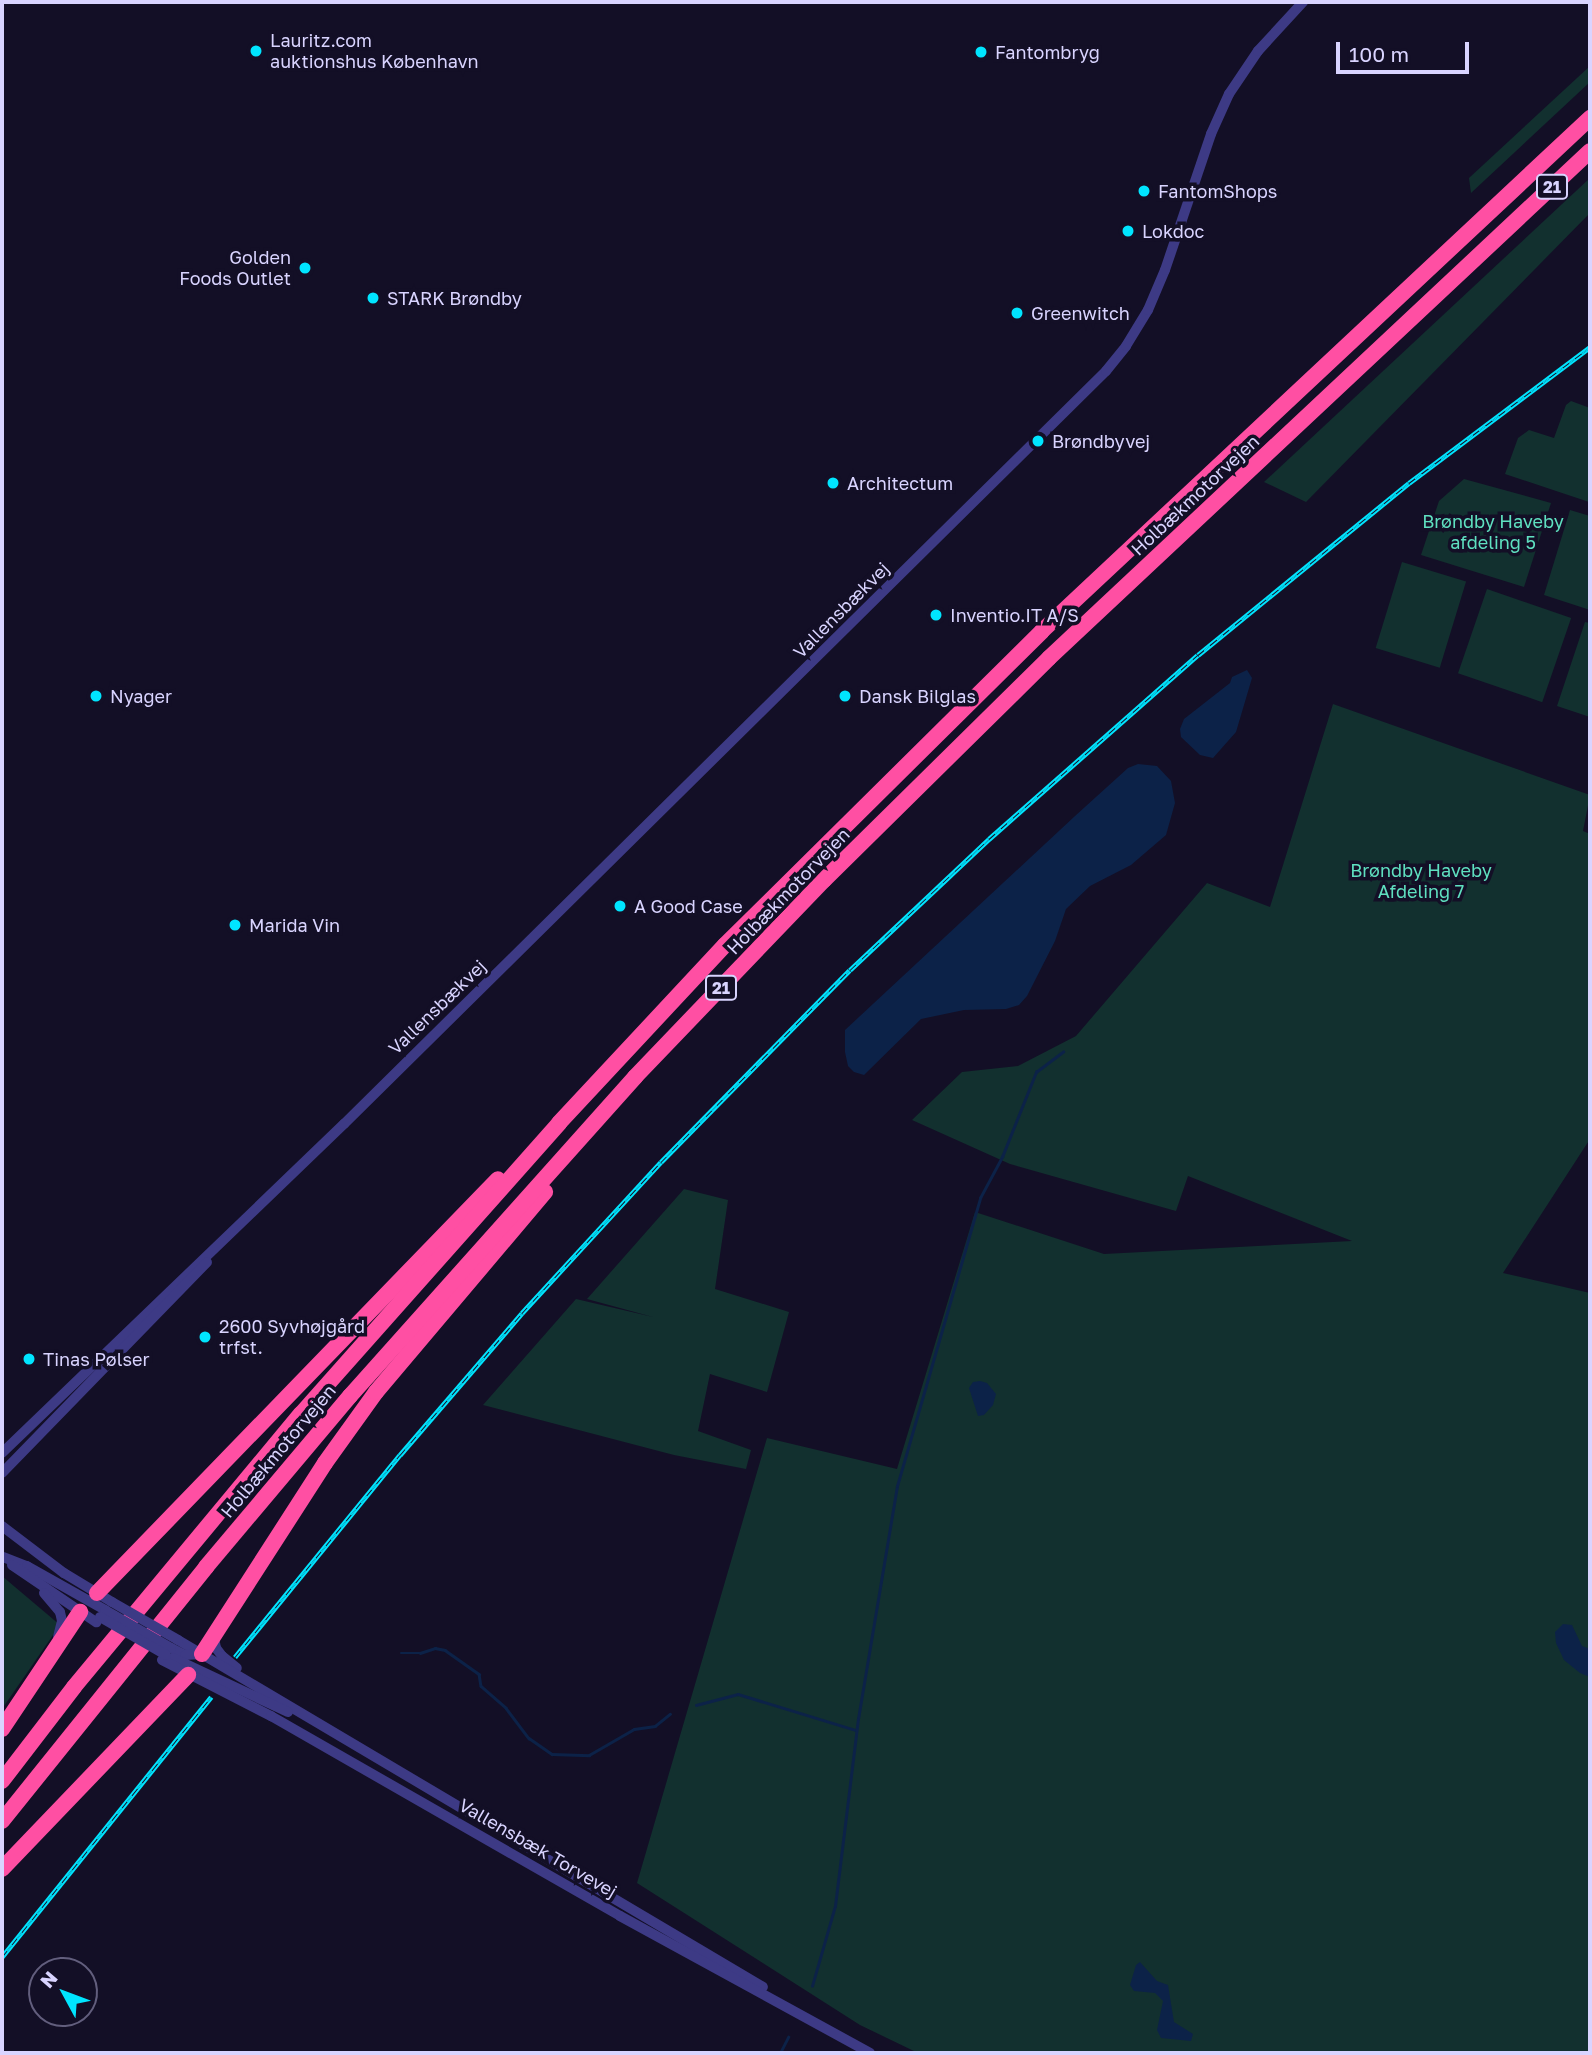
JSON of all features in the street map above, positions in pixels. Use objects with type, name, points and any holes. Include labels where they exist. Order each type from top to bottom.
[{"type":"highway","name":"Holbækmotorvejen","points":[[2,1782],[75,1687],[301,1414],[558,1123],[725,945],[1042,631],[1590,115]]},
{"type":"highway","name":"Holbækmotorvejen","points":[[2,1821],[206,1567],[359,1385],[635,1077],[824,880],[1049,659],[1590,151]]},
{"type":"highway","points":[[1513,223],[1554,200],[1590,166]]},
{"type":"highway","points":[[202,1654],[325,1464],[376,1392],[547,1189],[635,1077]]},
{"type":"highway","points":[[2,1729],[89,1602],[465,1210],[558,1123]]},
{"type":"highway","points":[[2,1870],[190,1671]]},
{"type":"street","name":"Vallensbækvej","points":[[2,1453],[296,1169],[1107,371],[1148,310],[1165,270],[1217,118],[1229,94],[1258,51],[1303,2]]},
{"type":"street","name":"Vallensbækvej","points":[[2,1473],[296,1169]]},
{"type":"street","name":"Vallensbæk Torvevej","points":[[2,1526],[64,1573],[89,1602],[169,1651],[190,1671],[620,1916],[871,2053]]},
{"type":"street","points":[[2,1536],[64,1573]]},
{"type":"street","points":[[2,1556],[27,1566],[89,1602]]},
{"type":"street","name":"Vallensbæk Torvevej","points":[[2,1556],[18,1570],[89,1602],[169,1651],[202,1654],[624,1903],[871,2053]]},
{"type":"street","points":[[18,1570],[51,1600],[60,1612],[62,1622],[54,1652]]},
{"type":"street","points":[[214,1637],[216,1648],[222,1656],[284,1703]]},
{"type":"street","points":[[202,1654],[190,1671],[285,1712],[298,1713]]},
{"type":"green space","points":[[1590,66],[1590,82],[1471,193],[1469,178]]},
{"type":"green space","points":[[1590,178],[1590,213],[1306,502],[1264,482]]},
{"type":"green space","name":"Brøndby Haveby afdeling 5","points":[[1571,401],[1590,408],[1589,502],[1505,474],[1518,438],[1529,430],[1554,438],[1566,405]]},
{"type":"green space","name":"Brøndby Haveby afdeling 5","points":[[1464,479],[1551,503],[1524,587],[1421,555],[1439,501]]},
{"type":"green space","name":"Brøndby Haveby afdeling 5","points":[[1570,510],[1590,516],[1590,610],[1544,595]]},
{"type":"green space","name":"Brøndby Haveby afdeling 5","points":[[1402,562],[1466,582],[1440,668],[1376,648]]},
{"type":"green space","name":"Brøndby Haveby afdeling 5","points":[[1487,589],[1571,618],[1542,702],[1458,673]]},
{"type":"green space","points":[[1585,622],[1590,623],[1590,717],[1557,706]]},
{"type":"green space","name":"Brøndby Haveby Afdeling 7","points":[[1333,704],[1590,795],[1583,831],[1590,834],[1590,1139],[1503,1273],[1590,1293],[1590,2053],[918,2053],[860,2025],[637,1883],[767,1438],[897,1469],[975,1212],[1104,1254],[1352,1241],[1188,1176],[1176,1211],[1010,1164],[912,1120],[962,1072],[1018,1066],[1076,1036],[1207,883],[1270,907]]},
{"type":"green space","points":[[684,1189],[728,1200],[715,1289],[789,1312],[767,1392],[710,1374],[698,1431],[751,1450],[746,1469],[674,1455],[483,1405],[576,1299],[653,1317],[587,1299]]},
{"type":"green space","points":[[2,1576],[60,1625],[2,1709]]},
{"type":"water","points":[[1247,670],[1252,678],[1236,732],[1213,758],[1200,755],[1181,737],[1180,729],[1184,719],[1230,683],[1232,677]]},
{"type":"water","points":[[1138,764],[1157,766],[1171,781],[1175,803],[1166,835],[1131,865],[1090,886],[1066,909],[1055,941],[1027,996],[1019,1005],[1006,1009],[964,1010],[921,1019],[864,1075],[854,1072],[848,1066],[845,1052],[845,1030],[1075,816],[1128,768]]},
{"type":"water","points":[[973,1382],[987,1383],[996,1394],[993,1405],[984,1415],[978,1416],[969,1388]]},
{"type":"water","points":[[1563,1624],[1572,1625],[1582,1646],[1590,1649],[1590,1677],[1580,1673],[1564,1660],[1556,1643],[1555,1632]]},
{"type":"water","points":[[1140,1962],[1157,1981],[1168,1985],[1174,2022],[1193,2034],[1191,2041],[1161,2038],[1157,2030],[1163,2001],[1155,1993],[1134,1991],[1130,1985],[1136,1965]]},
{"type":"waterway","points":[[812,1986],[835,1906],[858,1719],[897,1486],[980,1198],[1002,1157],[1036,1072],[1063,1052]]},
{"type":"waterway","points":[[401,1653],[420,1653],[435,1648],[445,1650],[479,1674],[481,1686],[506,1708],[529,1738],[552,1754],[589,1755],[634,1729],[655,1726],[670,1714]]},
{"type":"waterway","points":[[696,1705],[738,1694],[856,1730]]},
{"type":"waterway","points":[[780,2053],[788,2037]]},
{"type":"railway","points":[[235,1657],[400,1455],[522,1313],[661,1162],[850,970],[989,839],[1198,655],[1409,483],[1590,347]]},
{"type":"railway","points":[[2,1957],[211,1697]]},
{"type":"place","name":"Lauritz.com auktionshus København","points":[[256,51]]},
{"type":"place","name":"Fantombryg","points":[[981,52]]},
{"type":"place","name":"FantomShops","points":[[1144,191]]},
{"type":"place","name":"Lokdoc","points":[[1128,231]]},
{"type":"place","name":"Golden Foods Outlet","points":[[305,268]]},
{"type":"place","name":"STARK Brøndby","points":[[373,298]]},
{"type":"place","name":"Greenwitch","points":[[1017,313]]},
{"type":"place","name":"Brøndbyvej","points":[[1038,441]]},
{"type":"place","name":"Architectum","points":[[833,483]]},
{"type":"place","name":"Inventio.IT A/S","points":[[936,615]]},
{"type":"place","name":"Nyager","points":[[96,696]]},
{"type":"place","name":"Dansk Bilglas","points":[[845,696]]},
{"type":"place","name":"A Good Case","points":[[620,906]]},
{"type":"place","name":"Marida Vin","points":[[235,925]]},
{"type":"place","name":"2600 Syvhøjgård trfst.","points":[[205,1337]]},
{"type":"place","name":"Tinas Pølser","points":[[29,1359]]}]
